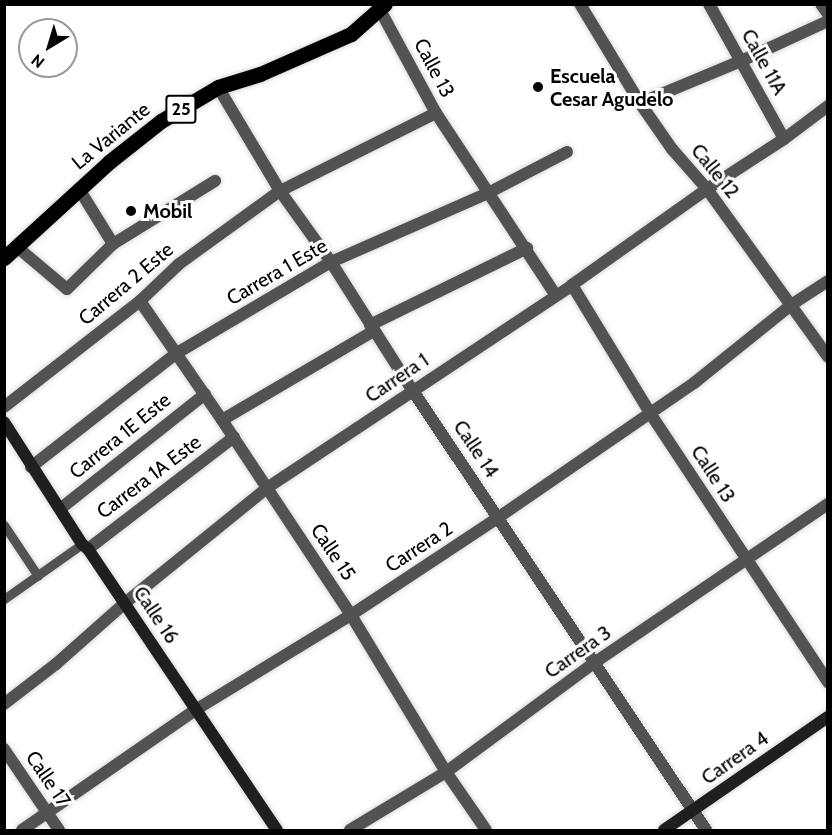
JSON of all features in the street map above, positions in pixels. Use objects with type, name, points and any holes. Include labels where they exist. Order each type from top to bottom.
[{"type":"main road","name":"La Variante","points":[[4,258],[79,189],[161,121],[218,87],[260,74],[351,34],[382,7]]},
{"type":"street","name":"Calle 12","points":[[580,4],[640,103],[672,148],[707,189],[828,357]]},
{"type":"street","name":"Calle 11A","points":[[709,4],[784,139]]},
{"type":"street","points":[[821,4],[828,14]]},
{"type":"street","name":"Calle 13","points":[[382,7],[436,113],[527,248],[555,294]]},
{"type":"street","points":[[640,103],[741,62],[828,21]]},
{"type":"street","name":"Calle 14","points":[[218,87],[280,191],[331,262],[413,391],[706,831]]},
{"type":"street","name":"Carrera 1","points":[[4,704],[56,664],[124,603],[267,488],[555,294],[572,285],[707,189],[784,139],[828,106]]},
{"type":"street","name":"Carrera 2 Este","points":[[4,407],[140,301],[179,264],[280,191],[436,113]]},
{"type":"street","name":"Carrera 1 Este","points":[[31,467],[177,353],[331,262],[488,193],[567,152]]},
{"type":"street","points":[[17,247],[67,289],[113,244],[215,181]]},
{"type":"street","points":[[79,189],[113,244]]},
{"type":"street","points":[[222,420],[372,328],[527,248]]},
{"type":"street","name":"Carrera 2","points":[[22,831],[197,710],[351,615],[499,517],[694,383],[791,305],[828,282]]},
{"type":"street","name":"Calle 13","points":[[572,285],[650,413],[828,682]]},
{"type":"street","name":"Calle 15","points":[[140,301],[205,393],[351,615],[446,772],[486,831]]},
{"type":"street","name":"Carrera 1E Este","points":[[60,508],[205,393]]},
{"type":"street","name":"Calle 16","points":[[4,422],[31,467],[277,831]]},
{"type":"street","name":"Carrera 1A Este","points":[[85,546],[234,437]]},
{"type":"street","name":"Carrera 3","points":[[350,831],[446,772],[594,663],[828,504]]},
{"type":"street","name":"Carrera 4","points":[[663,831],[828,717]]},
{"type":"street","name":"Calle 17","points":[[4,749],[59,831]]},
{"type":"lane","points":[[4,525],[38,576]]},
{"type":"lane","points":[[4,599],[85,546]]},
{"type":"place","name":"Escuela Cesar Agudelo","points":[[538,87]]},
{"type":"place","name":"Mobil","points":[[131,211]]}]
